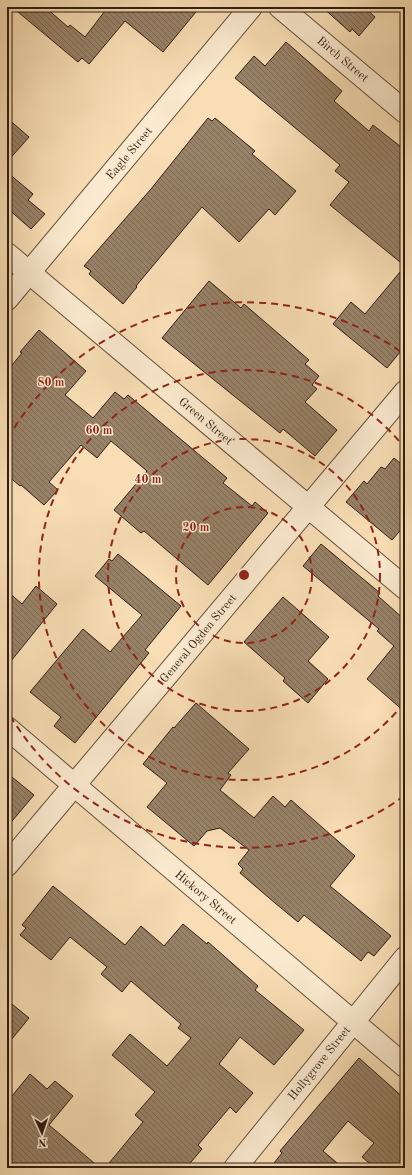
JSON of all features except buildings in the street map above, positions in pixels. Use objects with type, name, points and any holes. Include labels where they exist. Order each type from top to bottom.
[{"type":"street","name":"Eagle Street","points":[[7,299],[251,7]]},
{"type":"street","name":"Birch Street","points":[[280,7],[405,112]]},
{"type":"street","name":"Green Street","points":[[7,254],[405,588]]},
{"type":"street","name":"General Ogden Street","points":[[7,865],[405,392]]},
{"type":"street","name":"Hickory Street","points":[[7,728],[405,1066]]},
{"type":"street","name":"Hollygrove Street","points":[[235,1168],[352,1021],[405,958]]}]
